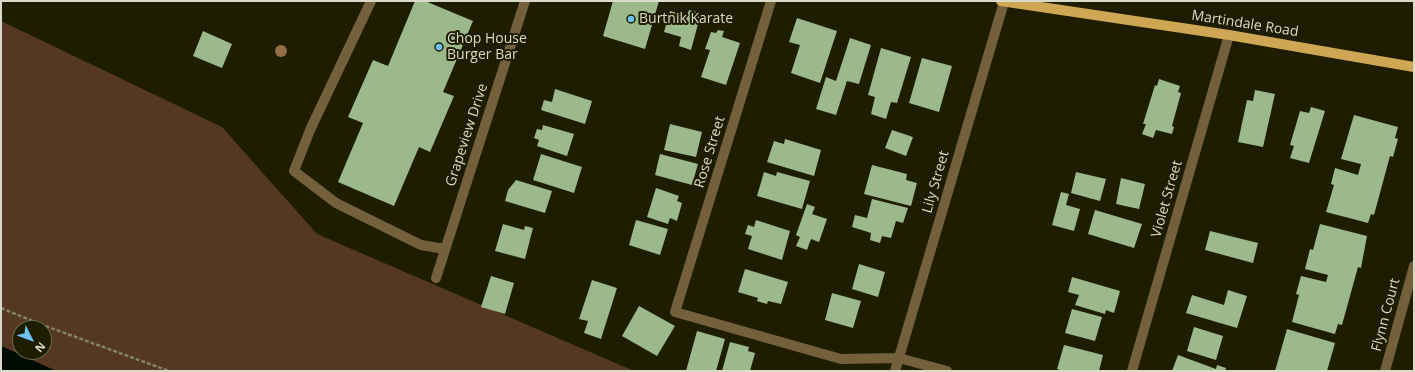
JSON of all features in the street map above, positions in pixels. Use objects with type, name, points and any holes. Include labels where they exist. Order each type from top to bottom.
[{"type":"main road","name":"Martindale Road","points":[[1002,1],[1230,36],[1414,67]]},
{"type":"street","points":[[371,1],[310,130],[294,171],[336,203],[421,244],[445,249]]},
{"type":"street","name":"Grapeview Drive","points":[[436,278],[525,1]]},
{"type":"street","name":"Rose Street","points":[[771,1],[675,312],[841,359],[899,358]]},
{"type":"street","name":"Lily Street","points":[[895,371],[1002,1]]},
{"type":"street","name":"Violet Street","points":[[1132,371],[1230,36]]},
{"type":"street","name":"Flynn Court","points":[[1385,371],[1414,266]]},
{"type":"street","points":[[899,358],[947,371]]},
{"type":"path","points":[[1,308],[40,324],[170,371]]},
{"type":"shaded area","points":[[1,21],[222,127],[317,234],[634,371],[56,371],[32,360],[52,360],[52,320],[12,320],[12,351],[1,346]]},
{"type":"shaded area","points":[[1,346],[12,351],[12,360],[31,360],[56,371],[1,371]]},
{"type":"building","points":[[415,1],[425,1],[473,21],[443,92],[454,96],[430,152],[419,147],[394,206],[338,182],[363,123],[348,117],[373,60],[388,66]]},
{"type":"building","name":"Burtnik Karate","points":[[613,1],[659,1],[645,49],[603,36]]},
{"type":"building","points":[[689,10],[701,13],[691,50],[679,46],[681,37],[664,32],[670,11],[687,16]]},
{"type":"building","points":[[797,18],[837,31],[820,83],[791,73],[800,45],[789,42]]},
{"type":"building","points":[[718,30],[724,31],[722,37],[740,43],[726,85],[701,77],[710,50],[705,49],[711,32],[716,33]]},
{"type":"building","points":[[203,31],[232,44],[222,68],[193,56]]},
{"type":"building","points":[[850,38],[871,45],[859,84],[847,81],[836,115],[816,109],[826,77],[836,81]]},
{"type":"building","points":[[881,48],[911,57],[897,103],[891,102],[886,119],[871,114],[875,97],[868,95]]},
{"type":"building","points":[[922,58],[952,66],[939,112],[909,103]]},
{"type":"building","points":[[1159,79],[1180,86],[1178,92],[1181,93],[1172,126],[1174,127],[1172,134],[1156,130],[1153,138],[1142,134],[1146,124],[1143,124],[1155,85],[1157,86]]},
{"type":"building","points":[[555,89],[592,101],[585,124],[541,110],[544,100],[552,102]]},
{"type":"building","points":[[1255,90],[1275,94],[1263,147],[1238,142],[1247,100],[1253,101]]},
{"type":"building","points":[[1311,107],[1325,111],[1309,163],[1290,158],[1294,146],[1290,145],[1300,111],[1309,113]]},
{"type":"building","points":[[1354,115],[1398,127],[1395,138],[1398,139],[1393,157],[1390,156],[1374,215],[1371,214],[1368,223],[1326,212],[1334,185],[1331,184],[1335,168],[1358,175],[1361,164],[1341,159]]},
{"type":"building","points":[[670,124],[702,132],[696,157],[664,150]]},
{"type":"building","points":[[543,125],[574,134],[567,156],[537,146],[539,140],[534,138],[537,129],[542,130]]},
{"type":"building","points":[[892,130],[913,137],[906,156],[885,148]]},
{"type":"building","points":[[785,139],[821,150],[814,176],[767,162],[774,141],[784,144]]},
{"type":"building","points":[[541,154],[582,167],[574,193],[533,180]]},
{"type":"building","points":[[660,154],[698,164],[692,185],[655,175]]},
{"type":"building","points":[[872,165],[907,174],[906,180],[917,183],[911,206],[864,194]]},
{"type":"building","points":[[764,172],[776,176],[777,172],[810,181],[802,209],[757,196]]},
{"type":"building","points":[[1076,172],[1106,179],[1100,201],[1071,193]]},
{"type":"building","points":[[1121,178],[1145,184],[1139,209],[1116,204]]},
{"type":"building","points":[[516,180],[552,191],[545,213],[505,201],[508,190]]},
{"type":"building","points":[[656,188],[679,196],[677,201],[682,203],[677,221],[670,218],[668,224],[647,217]]},
{"type":"building","points":[[1061,192],[1069,194],[1066,205],[1080,209],[1074,231],[1052,225]]},
{"type":"building","points":[[872,199],[908,208],[903,223],[896,221],[891,238],[882,236],[880,243],[870,240],[871,233],[852,227],[855,215],[867,218]]},
{"type":"building","points":[[807,204],[815,207],[812,214],[827,219],[819,242],[811,239],[807,250],[796,246],[800,237],[796,235]]},
{"type":"building","points":[[1095,210],[1142,224],[1134,248],[1088,234]]},
{"type":"building","points":[[636,220],[668,229],[660,255],[629,245]]},
{"type":"building","points":[[756,220],[790,231],[782,260],[748,249],[752,236],[745,234],[748,225],[754,227]]},
{"type":"building","points":[[503,224],[524,230],[525,226],[533,228],[525,259],[495,251]]},
{"type":"building","points":[[1320,224],[1367,236],[1361,268],[1358,267],[1342,325],[1338,324],[1335,334],[1292,322],[1299,295],[1296,294],[1301,276],[1326,282],[1328,275],[1305,269],[1310,249],[1313,250]]},
{"type":"building","points":[[1210,231],[1258,243],[1253,263],[1205,250]]},
{"type":"building","points":[[859,264],[885,272],[878,297],[852,289]]},
{"type":"building","points":[[745,269],[788,282],[781,304],[768,301],[767,304],[757,301],[758,298],[738,292]]},
{"type":"building","points":[[491,276],[514,283],[505,314],[481,307]]},
{"type":"building","points":[[1072,277],[1120,291],[1114,313],[1106,310],[1105,314],[1075,305],[1079,295],[1068,292]]},
{"type":"building","points":[[592,280],[617,288],[601,339],[584,333],[588,321],[579,319]]},
{"type":"building","points":[[1228,290],[1247,296],[1237,328],[1186,313],[1192,295],[1224,305]]},
{"type":"building","points":[[832,293],[861,301],[853,328],[825,320]]},
{"type":"building","points":[[639,306],[675,326],[657,356],[622,336]]},
{"type":"building","points":[[1072,309],[1102,317],[1095,341],[1065,333]]},
{"type":"building","points":[[1194,327],[1223,336],[1216,360],[1187,351]]},
{"type":"building","points":[[1287,329],[1335,343],[1327,371],[1275,371]]},
{"type":"building","points":[[697,331],[725,339],[716,371],[686,371]]},
{"type":"building","points":[[730,342],[749,347],[748,351],[755,353],[750,371],[722,371]]},
{"type":"building","points":[[1064,345],[1103,355],[1099,371],[1063,371],[1057,369]]},
{"type":"building","points":[[1178,355],[1216,369],[1217,365],[1226,368],[1225,371],[1172,371]]},
{"type":"place","name":"Burtnik Karate","points":[[631,19]]},
{"type":"place","name":"Chop House Burger Bar","points":[[439,47]]}]
